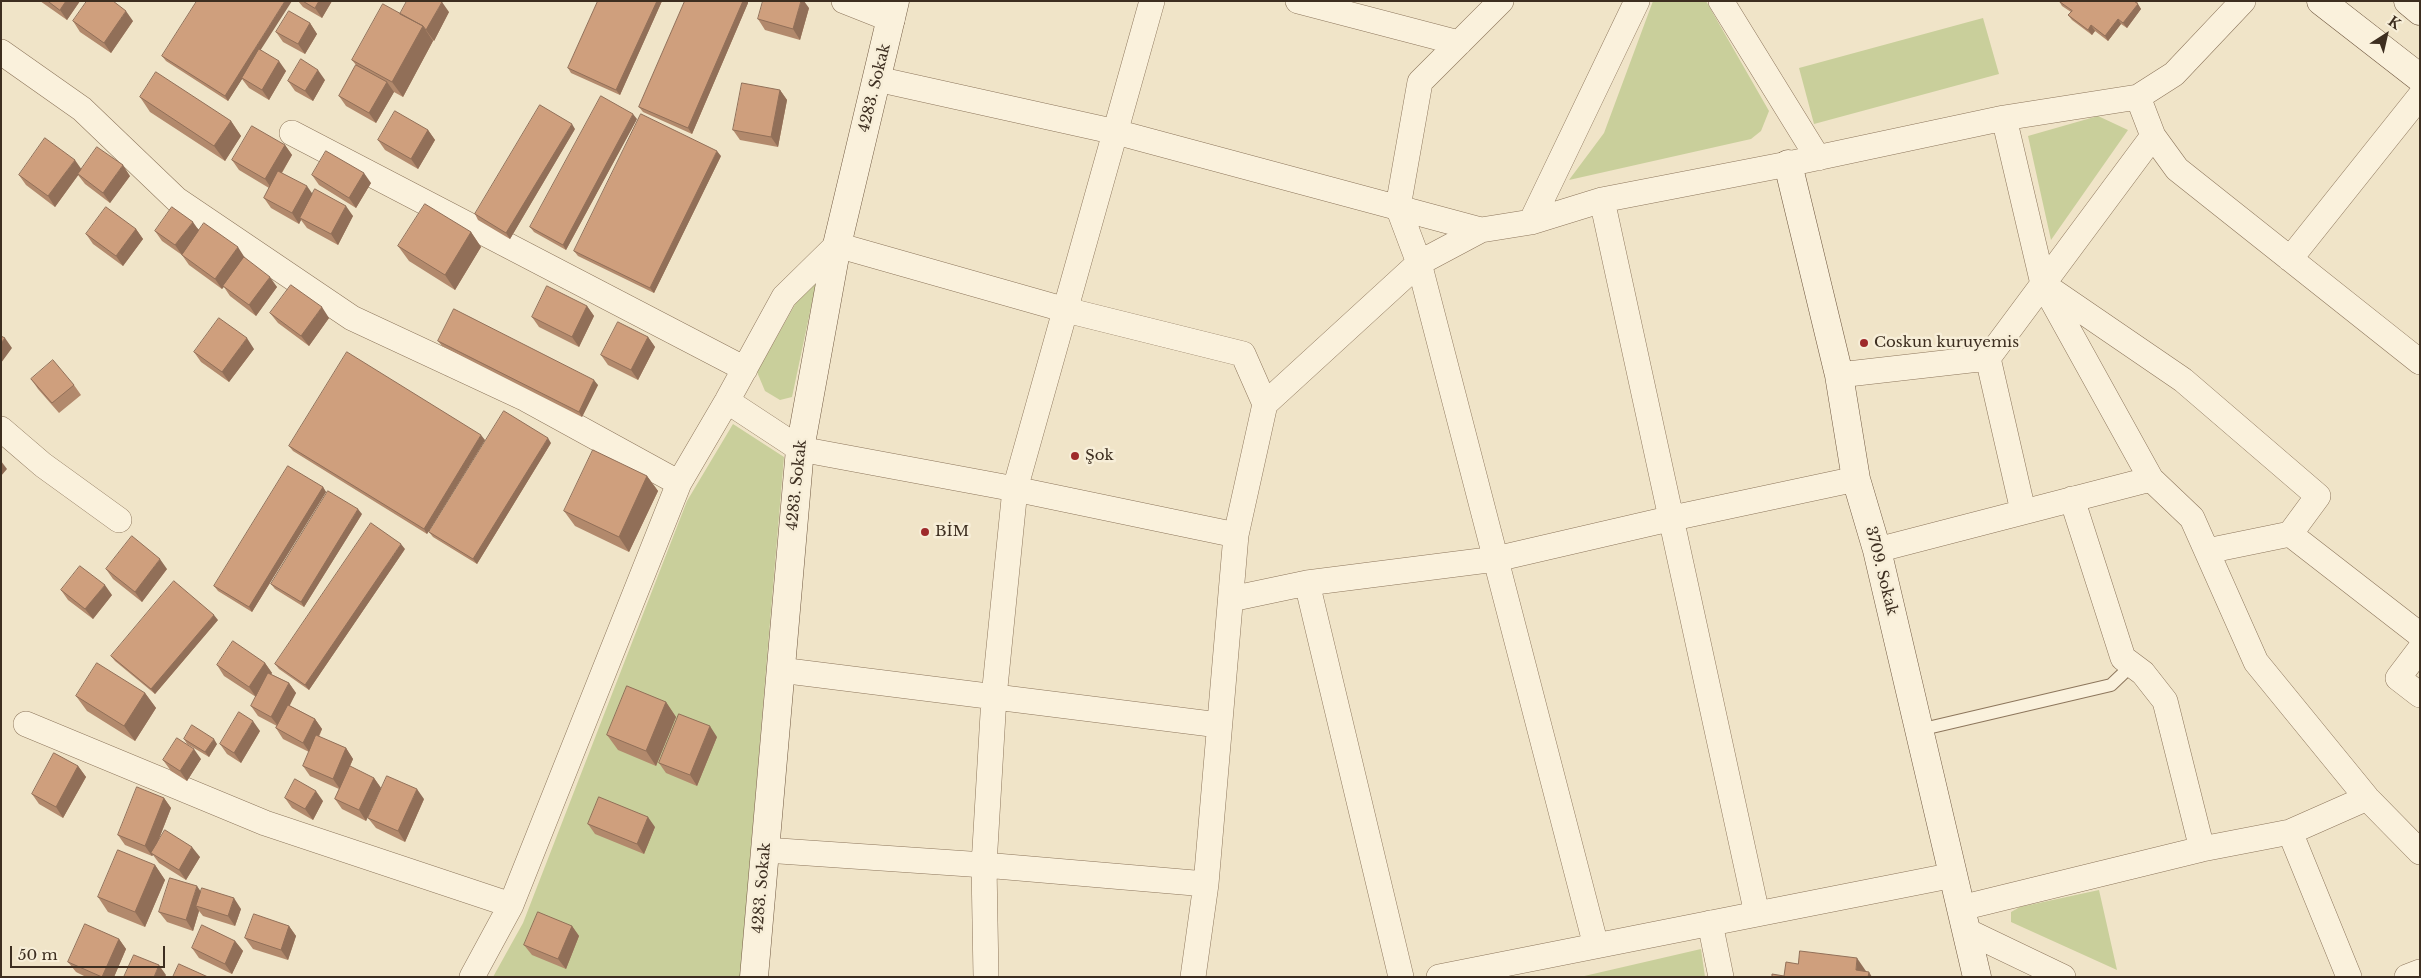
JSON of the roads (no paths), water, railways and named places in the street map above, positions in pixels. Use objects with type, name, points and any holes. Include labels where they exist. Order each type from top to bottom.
[{"type":"street","points":[[844,1],[893,10]]},
{"type":"street","points":[[986,977],[984,865],[994,697],[1016,489],[1152,1]]},
{"type":"street","points":[[1298,1],[1459,43]]},
{"type":"street","points":[[1501,1],[1420,82],[1398,207],[1419,262],[1596,946]]},
{"type":"street","points":[[1531,222],[1637,1]]},
{"type":"street","points":[[1721,1],[1818,158]]},
{"type":"street","points":[[1193,977],[1206,884],[1236,535],[1265,404],[1419,262],[1481,230],[1531,222],[1602,200],[1818,158],[2004,118],[2138,97],[2174,74],[2243,1]]},
{"type":"street","points":[[2321,1],[2420,78]]},
{"type":"street","points":[[2408,1],[2420,11]]},
{"type":"street","name":"4283. Sokak","points":[[754,977],[800,448],[837,245],[893,10]]},
{"type":"street","points":[[1,52],[82,109],[176,200],[352,318],[526,399],[678,482]]},
{"type":"street","points":[[877,79],[1116,132],[1481,230]]},
{"type":"street","points":[[2290,259],[2420,96]]},
{"type":"street","points":[[2138,97],[2153,136],[2177,169],[2420,362]]},
{"type":"street","points":[[2004,118],[2043,284],[2151,479],[2192,518],[2256,662],[2367,798],[2420,852]]},
{"type":"street","points":[[292,133],[745,369]]},
{"type":"street","points":[[1838,375],[1988,358],[2153,136]]},
{"type":"street","name":"3709. Sokak","points":[[1788,164],[1838,375],[1856,478],[1877,550],[1977,977]]},
{"type":"street","points":[[1602,200],[1673,518],[1757,914]]},
{"type":"street","points":[[472,977],[511,905],[678,482],[727,401],[784,298],[837,245],[1066,310],[1243,354],[1265,404]]},
{"type":"street","points":[[2043,284],[2183,380],[2318,496],[2290,534],[2207,551]]},
{"type":"street","points":[[1988,358],[2023,511]]},
{"type":"street","points":[[727,401],[800,448],[1016,489],[1236,535]]},
{"type":"street","points":[[1,429],[43,465],[120,520]]},
{"type":"street","points":[[1231,599],[1307,583],[1496,559],[1856,478]]},
{"type":"street","points":[[1877,550],[2151,479]]},
{"type":"street","points":[[2072,499],[2123,658],[2142,673],[2165,701],[2202,848]]},
{"type":"street","points":[[2290,534],[2420,635]]},
{"type":"street","points":[[1307,583],[1401,977]]},
{"type":"street","points":[[2420,649],[2398,678],[2420,695]]},
{"type":"street","points":[[780,670],[1220,725]]},
{"type":"street","points":[[26,724],[265,823],[511,905]]},
{"type":"street","points":[[1964,919],[2202,848],[2290,832],[2367,798]]},
{"type":"street","points":[[2290,832],[2349,977]]},
{"type":"street","points":[[765,850],[984,865],[1206,884]]},
{"type":"street","points":[[1439,977],[1954,875]]},
{"type":"street","points":[[1964,919],[2063,977]]},
{"type":"street","points":[[1710,923],[1721,977]]},
{"type":"street","points":[[2407,977],[2420,972]]},
{"type":"lane","points":[[1919,730],[2111,685],[2132,665]]},
{"type":"place","name":"Coskun kuruyemis","points":[[1864,343]]},
{"type":"place","name":"Şok","points":[[1075,456]]},
{"type":"place","name":"BİM","points":[[925,532]]}]
